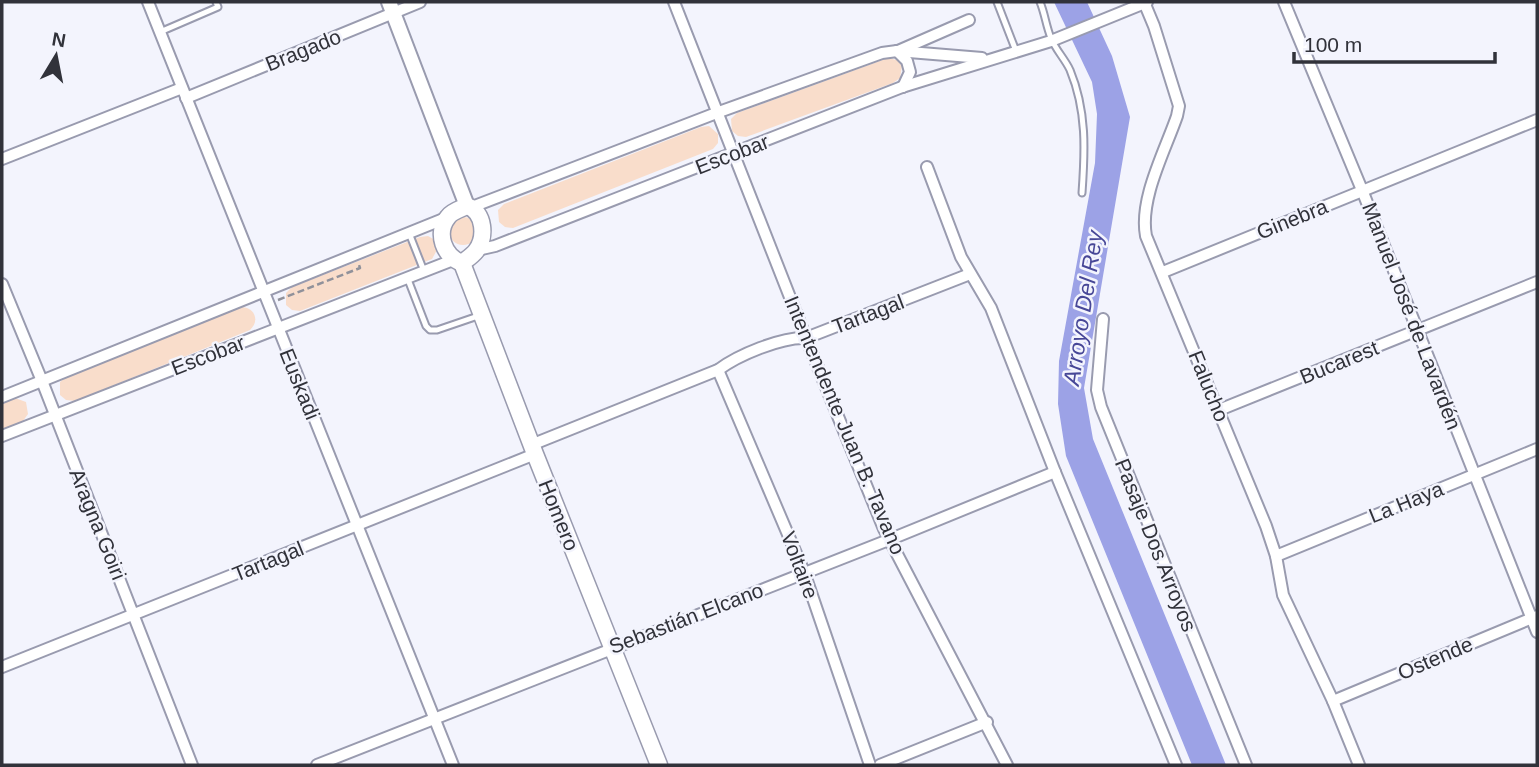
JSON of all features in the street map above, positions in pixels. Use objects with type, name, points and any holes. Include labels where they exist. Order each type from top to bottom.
[{"type":"main road","points":[[470,207],[478,215],[483,230],[477,250],[457,261],[445,250],[442,230],[446,218],[454,211],[470,207]]},
{"type":"main road","name":"Homero","points":[[457,261],[482,314],[659,765]]},
{"type":"street","name":"Euskadi","points":[[148,2],[453,765]]},
{"type":"street","name":"Bragado","points":[[2,159],[184,93],[391,7],[420,2]]},
{"type":"street","name":"Intentendente Juan B. Tavano","points":[[674,2],[884,528],[1007,765]]},
{"type":"street","name":"Escobar","points":[[477,250],[495,246],[902,88],[1054,39],[1145,2]]},
{"type":"street","name":"Falucho","points":[[1145,2],[1178,106],[1177,116],[1145,205],[1143,222],[1146,236],[1266,526],[1276,556],[1283,595],[1333,701],[1359,765]]},
{"type":"street","name":"Manuel José de Lavardén","points":[[1284,2],[1362,190],[1473,475],[1534,617],[1537,632]]},
{"type":"street","points":[[391,7],[470,207]]},
{"type":"street","name":"Escobar","points":[[897,51],[969,20]]},
{"type":"street","points":[[897,51],[907,61],[910,72],[902,88]]},
{"type":"street","name":"Escobar","points":[[470,207],[882,53],[897,51],[988,59]]},
{"type":"street","name":"Ginebra","points":[[1163,272],[1537,120]]},
{"type":"street","points":[[927,167],[961,257],[991,308],[1055,472],[1176,765]]},
{"type":"street","name":"Escobar","points":[[2,397],[446,218]]},
{"type":"street","name":"Escobar","points":[[2,436],[277,327],[457,261]]},
{"type":"street","name":"Tartagal","points":[[2,667],[358,525],[718,370],[729,362],[792,338],[806,338],[970,274]]},
{"type":"street","name":"Bucarest","points":[[1219,410],[1537,282]]},
{"type":"street","name":"Aragna Goiri","points":[[2,284],[192,765]]},
{"type":"street","name":"Pasaje Dos Arroyos","points":[[1103,319],[1097,390],[1101,407],[1246,765]]},
{"type":"street","name":"Voltaire","points":[[718,370],[804,572],[870,765]]},
{"type":"street","name":"La Haya","points":[[1276,556],[1537,449]]},
{"type":"street","name":"Sebastián Elcano","points":[[317,765],[1055,472]]},
{"type":"street","name":"Ostende","points":[[1333,701],[1534,617]]},
{"type":"street","points":[[880,765],[987,722]]},
{"type":"lane","points":[[160,32],[218,7],[216,2]]},
{"type":"lane","points":[[997,2],[1016,51]]},
{"type":"lane","points":[[1040,2],[1069,68],[1083,116],[1086,141],[1082,193]]},
{"type":"lane","points":[[409,233],[424,271]]},
{"type":"lane","points":[[407,278],[430,330],[482,314]]},
{"type":"shaded area","points":[[888,58],[897,60],[902,66],[900,78],[893,83],[746,137],[738,136],[732,131],[731,119],[737,113]]},
{"type":"shaded area","points":[[709,126],[718,134],[718,143],[713,149],[513,228],[505,227],[499,222],[498,210],[504,204]]},
{"type":"shaded area","points":[[463,217],[473,221],[477,231],[473,241],[463,245],[453,241],[449,231],[453,221]]},
{"type":"shaded area","points":[[428,236],[435,240],[438,248],[432,259],[300,311],[292,310],[286,305],[286,293],[292,287]]},
{"type":"shaded area","points":[[242,307],[253,312],[255,316],[255,323],[250,330],[75,401],[66,400],[60,395],[60,382],[66,377]]},
{"type":"shaded area","points":[[15,398],[26,402],[28,414],[23,421],[2,430],[2,402]]},
{"type":"water","name":"Arroyo Del Rey","points":[[1054,2],[1087,2],[1112,56],[1130,117],[1084,388],[1093,439],[1226,765],[1192,765],[1066,456],[1058,404],[1059,361],[1095,163],[1097,114],[1092,82]]}]
